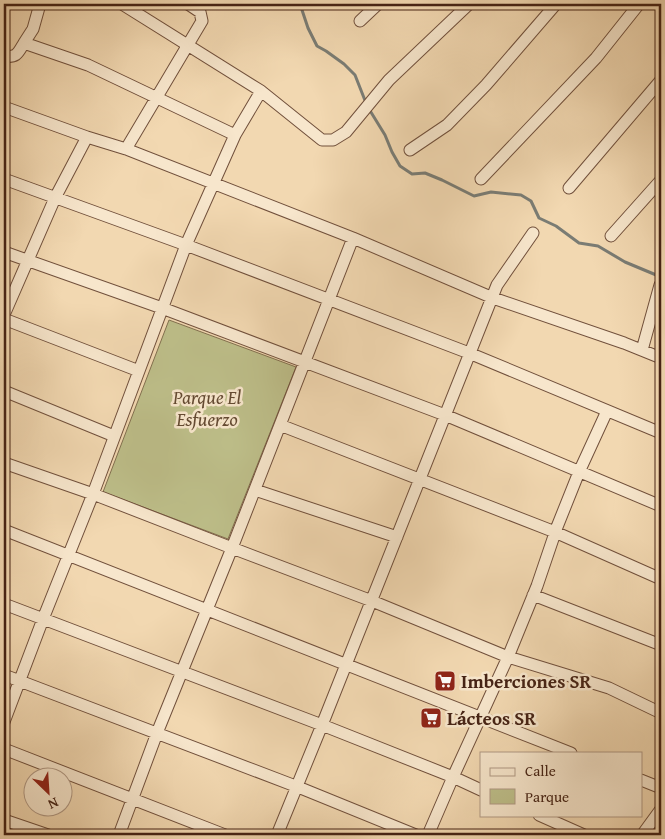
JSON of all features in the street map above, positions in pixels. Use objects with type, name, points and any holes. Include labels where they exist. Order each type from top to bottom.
[{"type":"street","points":[[4,56],[12,57],[17,54],[33,29],[40,4]]},
{"type":"street","points":[[122,4],[261,91],[322,140],[333,140],[346,132],[389,80],[469,4]]},
{"type":"street","points":[[126,149],[202,21],[200,12],[188,4]]},
{"type":"street","points":[[360,20],[378,4]]},
{"type":"street","points":[[410,150],[447,125],[486,85],[556,4]]},
{"type":"street","points":[[480,179],[596,58],[639,4]]},
{"type":"street","points":[[24,43],[88,65],[235,135]]},
{"type":"street","points":[[569,188],[661,80]]},
{"type":"street","points":[[4,722],[93,494],[186,245],[235,135],[261,91]]},
{"type":"street","points":[[4,107],[126,149],[353,238],[492,298],[624,343],[661,358]]},
{"type":"street","points":[[4,315],[55,198],[87,137]]},
{"type":"street","points":[[4,179],[186,245],[469,353],[661,434]]},
{"type":"street","points":[[611,236],[661,180]]},
{"type":"street","points":[[277,835],[298,787],[497,285],[533,233]]},
{"type":"street","points":[[119,835],[157,733],[255,490],[353,238]]},
{"type":"street","points":[[4,252],[162,308],[446,415],[661,506]]},
{"type":"street","points":[[642,350],[660,285]]},
{"type":"street","points":[[4,319],[139,371]]},
{"type":"street","points":[[4,391],[114,436]]},
{"type":"street","points":[[428,835],[508,657],[534,595],[555,532],[579,472],[608,411]]},
{"type":"street","points":[[280,424],[555,532],[661,579]]},
{"type":"street","points":[[4,462],[93,494],[372,601],[508,657],[609,688],[661,713]]},
{"type":"street","points":[[255,490],[397,537]]},
{"type":"street","points":[[4,530],[568,752]]},
{"type":"street","points":[[534,595],[661,645]]},
{"type":"street","points":[[4,604],[322,725],[480,790]]},
{"type":"street","points":[[4,674],[298,787],[416,835]]},
{"type":"street","points":[[4,749],[225,835]]},
{"type":"street","points":[[642,780],[661,788]]},
{"type":"street","points":[[642,835],[661,809]]},
{"type":"street","points":[[541,816],[584,835]]},
{"type":"street","points":[[4,820],[48,835]]},
{"type":"green space","name":"Parque El Esfuerzo","points":[[169,320],[296,367],[228,539],[103,492]]},
{"type":"waterway","points":[[300,4],[308,28],[317,46],[344,64],[355,75],[366,103]]},
{"type":"waterway","points":[[369,109],[385,135],[400,166],[412,174],[425,173],[474,196],[491,192],[521,195],[531,201],[539,218],[556,226],[579,243],[598,246],[625,262],[661,277]]},
{"type":"place","name":"Imberciones SR","points":[[445,681]]},
{"type":"place","name":"Lácteos SR","points":[[431,718]]}]
